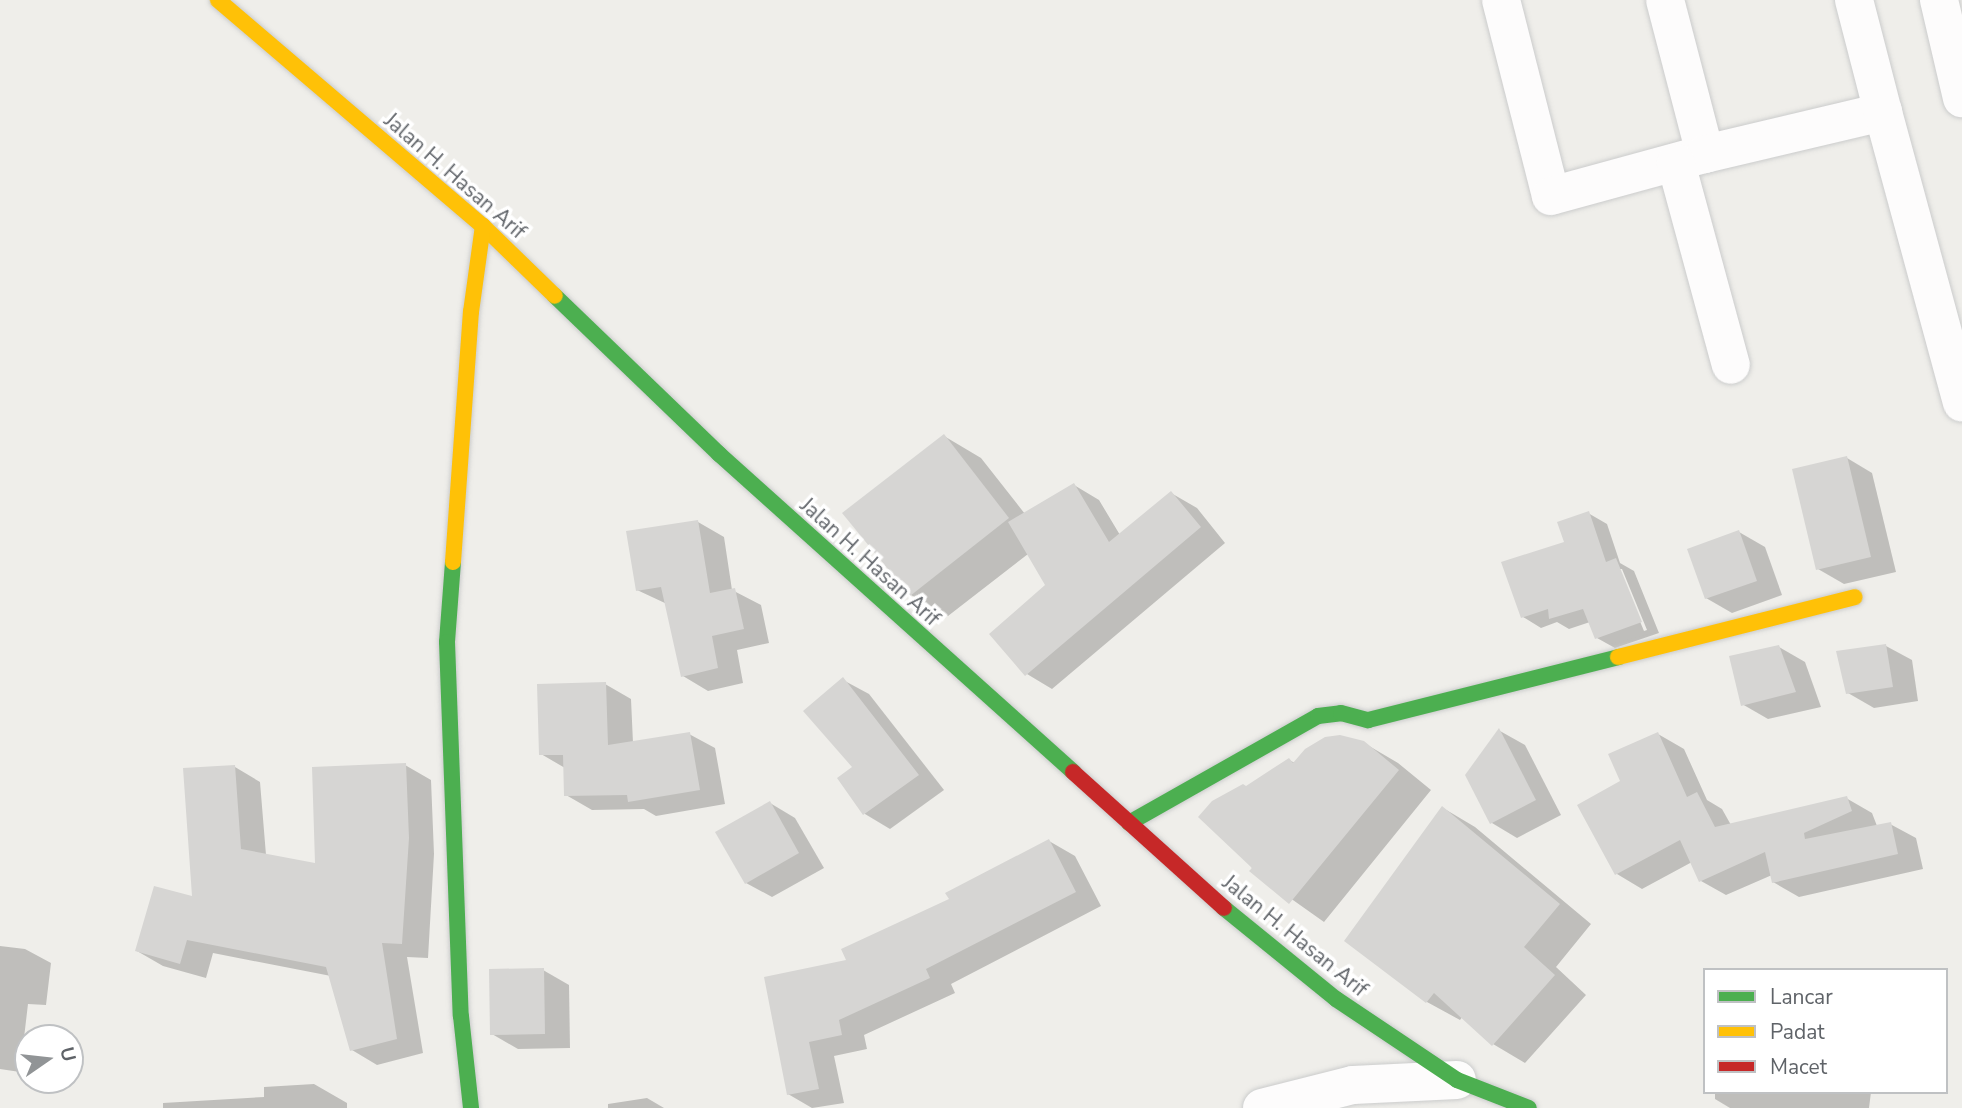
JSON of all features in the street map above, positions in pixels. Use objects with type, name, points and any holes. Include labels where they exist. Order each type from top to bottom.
[{"type":"main road","name":"Jalan H. Hasan Arif","points":[[218,0],[483,226],[719,454],[1263,943],[1336,999],[1457,1080],[1529,1108]]},
{"type":"main road","points":[[471,1108],[461,1016],[447,642],[471,312],[483,226]]},
{"type":"main road","points":[[1129,823],[1318,716],[1341,713],[1368,720],[1855,597]]},
{"type":"street","points":[[1501,0],[1551,196],[1690,158],[1884,112]]},
{"type":"street","points":[[1665,0],[1690,158],[1731,365]]},
{"type":"street","points":[[1854,0],[1962,402]]},
{"type":"street","points":[[1938,0],[1962,98]]},
{"type":"street","points":[[1262,1108],[1353,1085],[1457,1080]]},
{"type":"building","points":[[944,434],[1009,518],[910,596],[842,513]]},
{"type":"building","points":[[1847,456],[1871,557],[1816,570],[1792,469]]},
{"type":"building","points":[[1074,483],[1109,542],[1171,491],[1201,527],[1025,676],[989,634],[1045,585],[1008,522]]},
{"type":"building","points":[[1589,511],[1606,562],[1616,558],[1642,622],[1595,639],[1583,609],[1549,619],[1548,609],[1521,618],[1501,562],[1564,542],[1557,522]]},
{"type":"building","points":[[698,520],[710,593],[735,588],[744,629],[712,636],[718,668],[681,677],[661,587],[636,591],[626,531]]},
{"type":"building","points":[[1739,530],[1757,581],[1705,599],[1687,549]]},
{"type":"building","points":[[1886,644],[1893,687],[1846,694],[1836,651]]},
{"type":"building","points":[[1779,645],[1796,692],[1741,706],[1729,656]]},
{"type":"building","points":[[843,677],[919,775],[863,815],[837,778],[852,767],[803,711]]},
{"type":"building","points":[[606,682],[608,745],[690,732],[700,790],[628,802],[627,795],[564,796],[563,755],[539,755],[537,684]]},
{"type":"building","points":[[1499,728],[1536,800],[1490,824],[1465,775]]},
{"type":"building","points":[[1658,732],[1687,797],[1697,792],[1715,827],[1847,796],[1852,811],[1804,833],[1805,839],[1891,822],[1898,854],[1772,883],[1765,852],[1699,882],[1680,840],[1615,875],[1577,805],[1620,781],[1608,754]]},
{"type":"building","points":[[1340,735],[1364,741],[1399,770],[1289,904],[1249,871],[1252,868],[1198,817],[1212,801],[1243,784],[1246,786],[1289,758],[1293,763],[1305,749],[1325,737]]},
{"type":"building","points":[[406,763],[409,838],[402,944],[382,943],[397,1039],[350,1051],[326,967],[187,940],[180,964],[135,951],[154,886],[192,896],[183,768],[235,765],[241,849],[315,863],[312,767]]},
{"type":"building","points":[[770,801],[799,853],[745,884],[715,832]]},
{"type":"building","points":[[1442,806],[1560,904],[1524,947],[1555,975],[1492,1046],[1434,993],[1426,1003],[1344,941]]},
{"type":"building","points":[[1049,839],[1076,892],[926,969],[930,978],[839,1020],[842,1035],[809,1042],[819,1089],[787,1095],[764,977],[846,960],[841,949],[949,899],[945,893]]},
{"type":"building","points":[[544,968],[545,1034],[490,1035],[489,969]]},
{"type":"traffic: fast","points":[[555,296],[719,454],[1073,772]]},
{"type":"traffic: fast","points":[[453,562],[447,642],[461,1016],[471,1108]]},
{"type":"traffic: fast","points":[[1129,823],[1318,716],[1341,713],[1368,720],[1618,657]]},
{"type":"traffic: fast","points":[[1224,908],[1336,999],[1457,1080],[1529,1108]]},
{"type":"traffic: slow","points":[[218,0],[483,226],[555,296]]},
{"type":"traffic: slow","points":[[453,562],[471,312],[483,226]]},
{"type":"traffic: slow","points":[[1618,657],[1855,597]]},
{"type":"traffic: jam","points":[[1073,772],[1224,908]]}]
